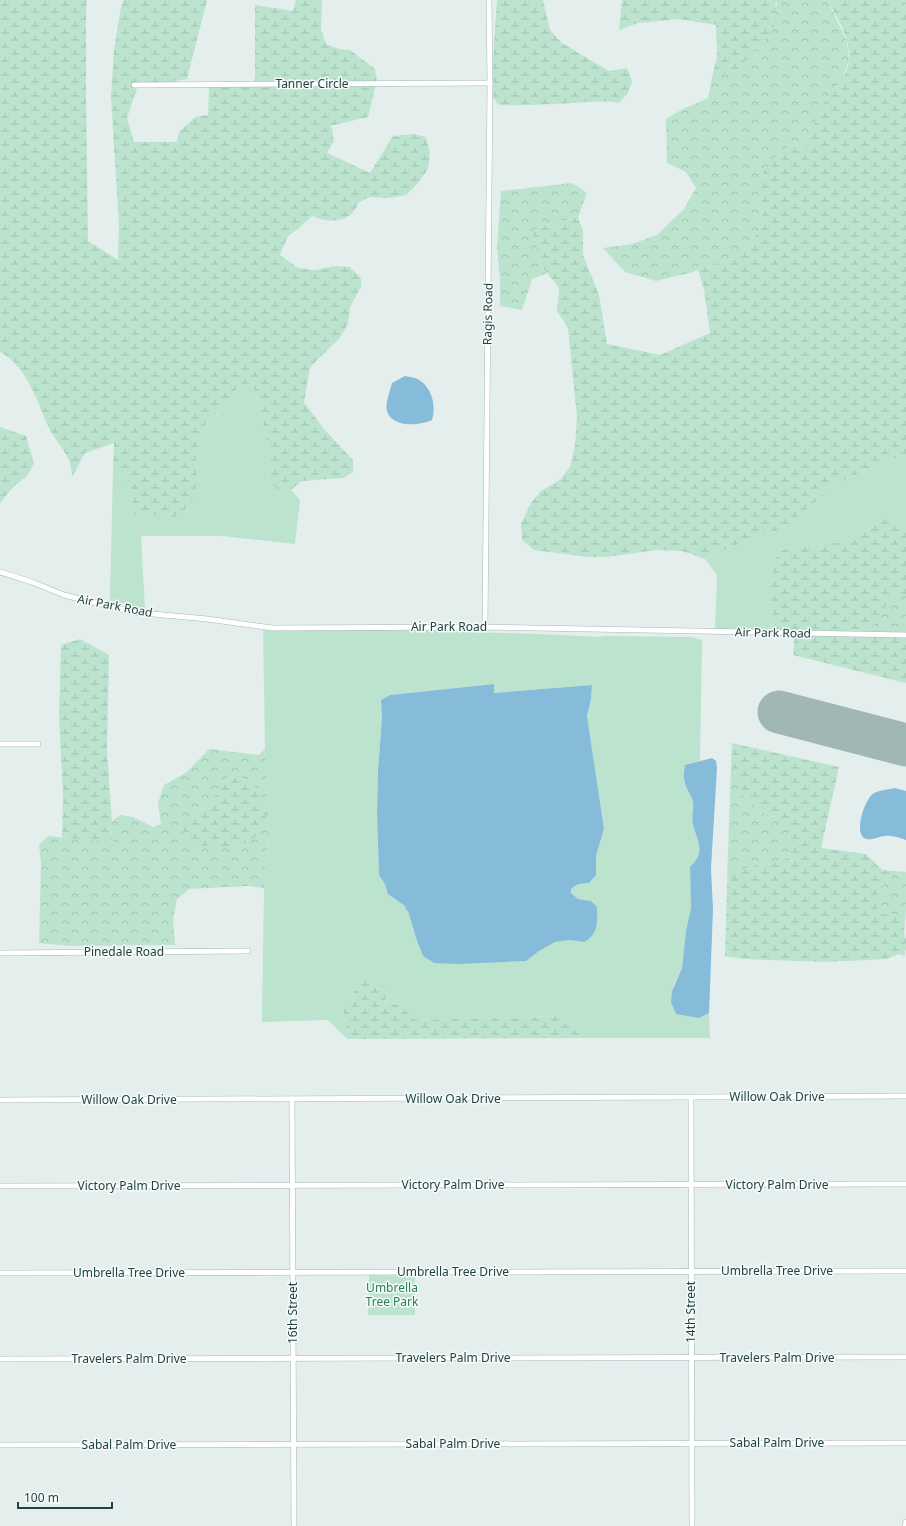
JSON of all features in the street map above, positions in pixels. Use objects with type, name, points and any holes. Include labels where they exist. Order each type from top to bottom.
[{"type":"street","name":"Ragis Road","points":[[485,627],[490,83],[489,0]]},
{"type":"street","name":"Tanner Circle","points":[[134,85],[490,83]]},
{"type":"street","name":"Air Park Road","points":[[0,572],[32,582],[64,595],[132,612],[214,620],[272,628],[485,627],[906,635]]},
{"type":"street","points":[[0,744],[38,744]]},
{"type":"street","name":"Pinedale Road","points":[[0,953],[248,952]]},
{"type":"street","name":"Willow Oak Drive","points":[[0,1100],[906,1096]]},
{"type":"street","name":"14th Street","points":[[691,1098],[692,1526]]},
{"type":"street","name":"16th Street","points":[[292,1099],[294,1526]]},
{"type":"street","name":"Victory Palm Drive","points":[[0,1186],[906,1184]]},
{"type":"street","name":"Umbrella Tree Drive","points":[[0,1273],[906,1271]]},
{"type":"street","name":"Travelers Palm Drive","points":[[0,1359],[906,1357]]},
{"type":"street","name":"Sabal Palm Drive","points":[[0,1445],[906,1443]]},
{"type":"street","points":[[905,1526],[906,1522]]},
{"type":"green space","points":[[0,0],[87,0],[86,94],[88,241],[118,260],[119,225],[111,97],[114,49],[121,7],[124,0],[207,0],[187,79],[137,88],[127,118],[134,142],[177,142],[179,132],[195,117],[208,115],[209,87],[255,86],[255,5],[293,11],[296,0],[322,0],[321,29],[326,44],[339,49],[350,50],[375,69],[377,80],[368,117],[330,126],[332,128],[334,141],[327,153],[370,173],[393,136],[414,134],[426,137],[430,152],[428,169],[418,183],[406,195],[390,198],[370,197],[359,202],[351,214],[340,220],[333,221],[319,219],[312,216],[288,236],[280,255],[298,268],[315,270],[334,266],[350,267],[361,278],[361,287],[350,307],[348,324],[338,340],[310,367],[304,402],[323,428],[353,460],[353,472],[343,478],[302,481],[291,490],[277,490],[268,475],[269,458],[257,397],[252,385],[239,384],[223,409],[207,420],[196,455],[197,478],[193,502],[175,517],[135,515],[127,478],[113,469],[114,443],[85,453],[72,477],[70,463],[49,428],[36,396],[25,376],[10,359],[0,352]]},
{"type":"green space","points":[[497,0],[543,0],[550,30],[562,43],[609,71],[627,68],[632,81],[628,93],[619,103],[596,102],[499,105],[492,97]]},
{"type":"green space","points":[[622,0],[776,0],[774,26],[760,47],[734,71],[712,77],[717,57],[716,25],[679,19],[638,23],[619,30]]},
{"type":"green space","points":[[776,0],[827,0],[847,41],[849,61],[841,81],[825,102],[813,149],[794,145],[783,150],[775,158],[761,193],[763,219],[757,234],[741,254],[733,259],[693,272],[656,281],[625,272],[603,248],[632,244],[657,235],[684,209],[696,188],[686,172],[667,163],[666,119],[681,110],[708,98],[712,77],[734,71],[777,5]]},
{"type":"green space","points":[[827,0],[890,0],[906,10],[906,455],[892,459],[830,486],[817,501],[782,529],[734,546],[705,559],[682,551],[656,550],[607,557],[589,557],[534,550],[522,540],[521,524],[531,503],[541,491],[561,479],[570,467],[575,446],[577,417],[568,328],[557,311],[558,286],[542,267],[533,234],[539,227],[578,217],[583,232],[583,255],[599,295],[607,344],[660,355],[710,333],[704,289],[698,270],[733,259],[741,254],[757,234],[763,219],[761,193],[764,171],[783,150],[794,145],[812,149],[811,138],[819,113],[824,103],[846,73],[849,53],[846,37]]},
{"type":"green space","points":[[890,0],[906,0],[906,10]]},
{"type":"green space","points":[[572,183],[587,193],[578,217],[539,227],[542,267],[547,273],[532,279],[522,310],[500,306],[500,281],[497,246],[501,191]]},
{"type":"green space","points":[[239,384],[252,385],[257,397],[269,458],[268,475],[290,489],[300,500],[295,544],[222,536],[141,536],[145,609],[110,600],[113,469],[127,478],[135,515],[152,515],[197,478],[196,455],[207,420],[218,414]]},
{"type":"green space","points":[[0,427],[26,436],[34,464],[27,476],[13,487],[0,503]]},
{"type":"green space","points":[[906,455],[906,525],[892,522],[886,517],[862,533],[840,542],[778,550],[777,632],[715,632],[717,575],[705,559],[734,546],[782,529],[817,501],[830,486],[892,459]]},
{"type":"green space","points":[[886,517],[892,522],[906,525],[906,595],[894,595],[868,632],[906,632],[906,683],[793,655],[795,632],[777,632],[769,595],[778,550],[840,542],[862,533]]},
{"type":"green space","points":[[894,594],[906,595],[906,632],[868,632]]},
{"type":"green space","points":[[263,626],[601,637],[692,637],[702,640],[700,761],[685,765],[684,776],[685,784],[693,801],[692,822],[698,842],[699,852],[698,857],[690,868],[691,908],[686,931],[682,968],[673,986],[671,1002],[699,1018],[709,1013],[710,1038],[578,1038],[584,1029],[578,1025],[565,1024],[562,1016],[416,1020],[399,1004],[384,1003],[387,994],[354,992],[352,1003],[344,1020],[347,1029],[356,1039],[347,1039],[328,1020],[262,1022],[264,888],[269,824],[265,749]],"holes":[[[494,684],[493,693],[592,685],[591,699],[587,716],[604,829],[596,856],[596,875],[589,883],[578,884],[571,889],[571,893],[578,899],[591,901],[584,942],[570,940],[555,942],[539,951],[526,961],[434,963],[423,956],[408,911],[406,910],[405,906],[388,894],[386,884],[379,875],[377,813],[378,770],[382,718],[381,700],[390,695]]]},
{"type":"green space","points":[[80,639],[109,655],[107,750],[112,822],[110,823],[113,843],[62,837],[63,795],[59,715],[61,645]]},
{"type":"green space","points":[[732,743],[839,767],[821,848],[866,854],[882,870],[892,871],[874,901],[881,914],[901,915],[905,921],[904,932],[906,949],[904,956],[899,954],[887,959],[825,962],[744,959],[725,956],[727,882],[741,871],[757,865],[772,863],[788,858],[794,844],[782,820],[761,812],[741,793],[736,775],[731,766]]},
{"type":"green space","points":[[209,749],[259,755],[265,749],[269,824],[264,888],[248,886],[189,889],[177,899],[173,920],[175,945],[69,946],[39,943],[41,863],[39,845],[48,836],[113,842],[110,823],[120,815],[133,817],[153,827],[161,824],[158,803],[164,785],[187,772]],"holes":[[[228,777],[247,779],[258,790],[261,802],[192,814],[202,810],[211,803],[220,784]]]},
{"type":"green space","points":[[731,766],[736,775],[741,793],[761,812],[782,820],[794,844],[788,858],[772,863],[757,865],[741,871],[727,882]]},
{"type":"green space","points":[[228,777],[247,779],[258,790],[266,816],[259,834],[248,843],[231,847],[195,845],[184,836],[183,824],[192,814],[203,810],[214,799],[220,782]]},
{"type":"green space","points":[[892,871],[906,872],[905,921],[900,915],[881,914],[874,901]]},
{"type":"green space","points":[[363,981],[378,984],[392,991],[387,994],[384,1003],[399,1004],[416,1020],[562,1016],[565,1024],[578,1025],[584,1029],[578,1038],[356,1039],[347,1029],[344,1020],[344,1009],[352,1003],[354,992]]},
{"type":"green space","name":"Umbrella Tree Park","points":[[369,1275],[415,1276],[415,1315],[368,1315]]},
{"type":"water","points":[[405,376],[421,381],[429,390],[434,408],[432,420],[421,424],[407,424],[400,423],[390,417],[387,411],[387,404],[392,383]]},
{"type":"water","points":[[494,684],[494,693],[592,685],[591,699],[587,716],[604,829],[596,856],[596,875],[589,883],[578,884],[571,889],[571,893],[578,899],[591,901],[597,907],[596,927],[589,939],[584,942],[570,940],[555,942],[539,951],[526,961],[458,964],[434,963],[423,956],[405,906],[388,894],[385,884],[379,875],[377,813],[378,770],[382,718],[381,700],[390,695]]},
{"type":"water","points":[[712,758],[716,761],[717,768],[711,868],[713,909],[709,1013],[699,1018],[676,1014],[671,1002],[672,991],[682,968],[686,931],[691,908],[690,867],[698,857],[699,852],[698,842],[692,822],[693,800],[684,779],[685,765]]},
{"type":"water","points":[[895,788],[906,791],[906,840],[890,836],[882,836],[872,839],[864,838],[861,834],[860,822],[867,801],[874,793]]},
{"type":"runway","points":[[779,712],[906,745]]}]
